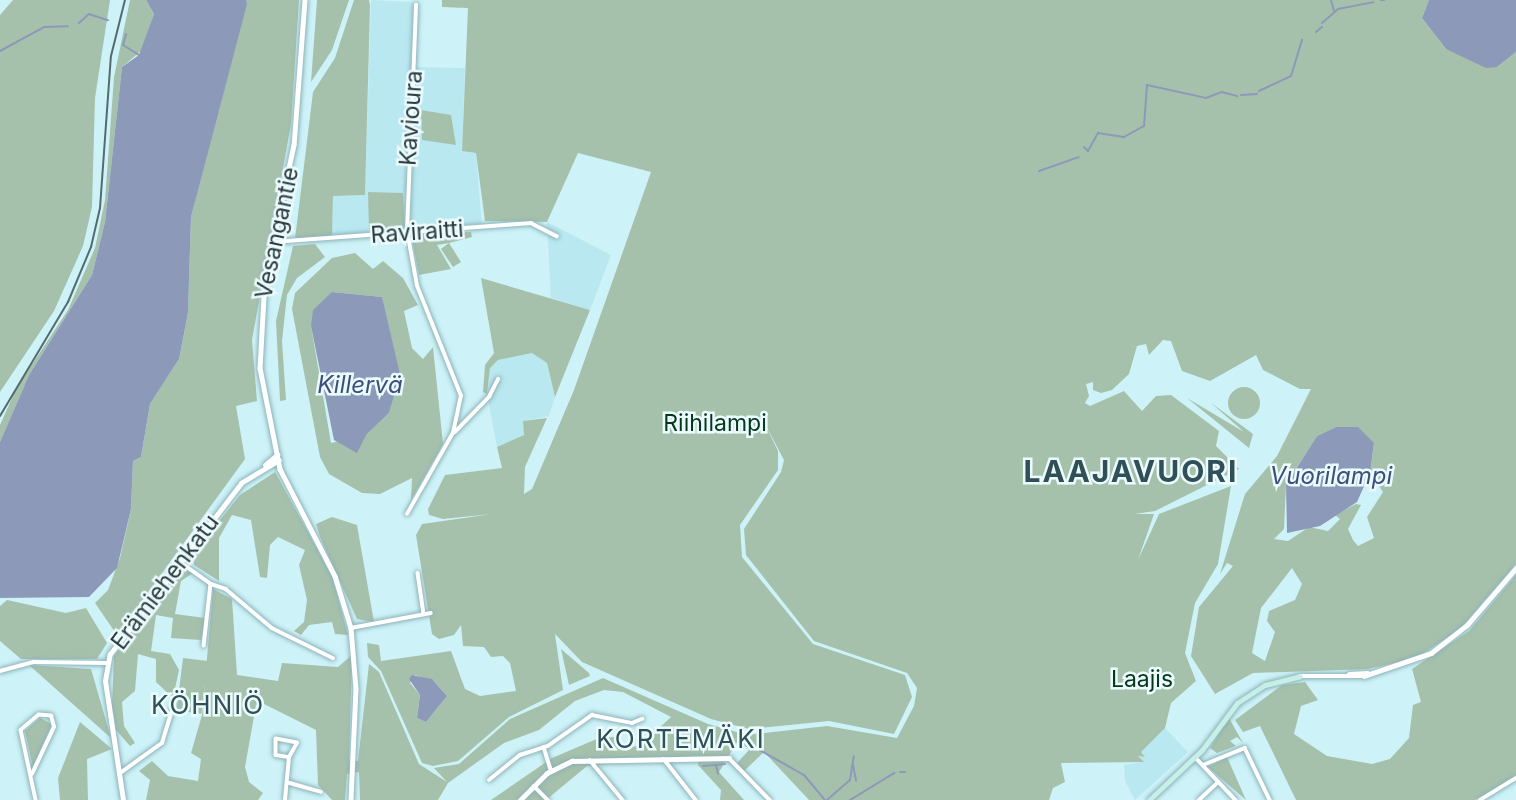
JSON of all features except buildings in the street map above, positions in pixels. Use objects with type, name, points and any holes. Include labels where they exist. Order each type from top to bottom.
[{"type":"main road","points":[[1149,800],[1249,694],[1300,676]]},
{"type":"main road","points":[[1179,771],[1210,738]]},
{"type":"street","name":"Vesangantie","points":[[305,0],[294,145],[273,242],[259,347],[279,460],[335,576],[351,628],[356,689],[351,800]]},
{"type":"street","name":"Kavioura","points":[[416,5],[407,231],[417,286],[458,383],[460,410],[453,433]]},
{"type":"street","name":"Raviraitti","points":[[273,242],[531,223],[557,236]]},
{"type":"street","points":[[407,514],[453,433],[489,397],[498,379]]},
{"type":"street","name":"Erämiehenkatu","points":[[123,800],[106,663],[241,483],[265,465],[279,460]]},
{"type":"street","points":[[180,562],[211,584],[226,589],[272,628],[333,658]]},
{"type":"street","points":[[1300,676],[1368,674],[1405,665],[1447,644],[1516,568]]},
{"type":"street","points":[[418,573],[424,614]]},
{"type":"street","points":[[204,646],[211,584]]},
{"type":"street","points":[[351,628],[431,613]]},
{"type":"street","points":[[0,671],[34,662],[106,663]]},
{"type":"street","points":[[119,774],[162,743],[173,706]]},
{"type":"street","points":[[32,774],[54,727],[51,716],[39,715],[21,730],[36,800]]},
{"type":"street","points":[[489,780],[520,755],[544,747],[592,715],[632,723],[642,719]]},
{"type":"street","points":[[285,800],[290,783],[289,757],[295,741],[275,740],[276,755],[289,757]]},
{"type":"street","points":[[544,747],[551,770]]},
{"type":"street","points":[[1203,765],[1245,748],[1270,800]]},
{"type":"street","points":[[1195,757],[1237,800]]},
{"type":"street","points":[[664,759],[696,800]]},
{"type":"street","points":[[520,800],[551,770],[590,760],[664,759],[731,760],[770,800]]},
{"type":"street","points":[[590,760],[623,800]]},
{"type":"street","points":[[1480,800],[1516,778]]},
{"type":"street","points":[[1199,800],[1218,782]]},
{"type":"street","points":[[290,783],[321,792]]},
{"type":"street","points":[[534,786],[548,800]]},
{"type":"shaded area","points":[[371,0],[413,2],[413,67],[465,68],[462,151],[476,153],[482,225],[332,237],[333,196],[365,195]]},
{"type":"shaded area","points":[[547,222],[611,255],[590,310],[551,298]]},
{"type":"shaded area","points":[[532,353],[547,363],[555,397],[549,416],[523,421],[525,435],[497,447],[487,394],[490,367],[498,360]]},
{"type":"shaded area","points":[[1165,728],[1188,752],[1135,800],[1125,781],[1124,765],[1143,762],[1138,756],[1145,757],[1140,752]]},
{"type":"green space","points":[[13,0],[110,0],[95,98],[92,207],[83,246],[54,311],[0,392],[0,15]]},
{"type":"green space","points":[[130,0],[146,0],[154,14],[141,51],[122,67],[105,222],[92,275],[29,375],[0,442],[0,425],[17,387],[68,310],[95,248],[105,200],[114,77]]},
{"type":"green space","points":[[246,0],[299,0],[291,124],[252,340],[257,401],[236,406],[245,459],[117,635],[95,603],[108,590],[120,558],[131,509],[133,461],[141,457],[150,404],[179,359],[188,313],[191,217]]},
{"type":"green space","points":[[317,0],[349,0],[332,50],[311,82]]},
{"type":"green space","points":[[354,0],[369,0],[370,5],[365,195],[333,196],[332,237],[295,239],[313,92],[335,58]]},
{"type":"green space","points":[[442,0],[1429,0],[1422,18],[1446,49],[1497,67],[1516,52],[1516,564],[1459,630],[1416,658],[1368,669],[1253,673],[1215,694],[1191,656],[1199,607],[1233,566],[1227,563],[1220,574],[1245,494],[1277,456],[1311,389],[1300,389],[1263,370],[1256,355],[1210,381],[1182,371],[1171,341],[1163,340],[1149,355],[1146,344],[1137,346],[1129,374],[1112,390],[1101,393],[1093,390],[1093,382],[1086,384],[1089,396],[1085,403],[1090,406],[1124,391],[1142,411],[1156,396],[1171,395],[1219,431],[1216,446],[1239,469],[1155,511],[1135,514],[1154,514],[1138,560],[1159,514],[1231,486],[1218,564],[1195,603],[1185,653],[1196,681],[1171,703],[1165,728],[1141,752],[1145,757],[1138,756],[1144,762],[1061,763],[1065,782],[1053,788],[1049,800],[809,800],[764,752],[744,771],[737,763],[750,749],[737,742],[719,772],[744,800],[720,800],[721,790],[698,765],[698,756],[587,766],[546,800],[491,800],[552,758],[599,738],[615,737],[624,747],[640,746],[671,717],[623,692],[604,690],[575,701],[539,730],[504,743],[448,783],[438,800],[360,800],[359,772],[347,774],[345,800],[332,800],[318,785],[316,730],[264,704],[256,705],[245,767],[249,782],[263,793],[258,800],[146,800],[150,780],[139,771],[152,761],[168,776],[198,781],[201,759],[191,753],[202,715],[213,589],[232,599],[237,675],[278,681],[282,663],[338,667],[352,655],[349,761],[358,761],[369,664],[379,672],[419,764],[447,782],[434,768],[459,764],[510,719],[603,678],[708,724],[747,735],[827,726],[897,738],[914,706],[917,688],[907,673],[814,641],[746,555],[744,529],[781,472],[784,460],[764,422],[778,451],[778,470],[740,525],[742,557],[813,644],[905,675],[912,697],[894,734],[829,721],[749,729],[711,719],[582,662],[555,634],[563,690],[509,717],[458,761],[433,766],[422,763],[381,671],[368,657],[367,643],[379,645],[381,661],[451,651],[465,689],[480,696],[516,691],[510,663],[503,656],[491,657],[484,647],[463,646],[461,625],[454,635],[439,639],[432,634],[416,535],[422,524],[492,514],[443,519],[429,515],[428,509],[445,475],[502,468],[497,447],[524,435],[523,421],[547,418],[525,467],[524,494],[532,489],[574,390],[651,172],[578,153],[547,222],[485,221],[476,153],[462,151],[468,8],[442,7]],"holes":[[[1336,427],[1374,443],[1370,473],[1383,492],[1367,517],[1374,538],[1358,546],[1353,540],[1348,529],[1361,505],[1356,504],[1335,515],[1340,519],[1328,531],[1309,527],[1288,541],[1274,539],[1284,529],[1286,485],[1317,436]],[[1292,568],[1302,584],[1295,600],[1269,611],[1267,621],[1275,632],[1265,661],[1252,653],[1261,608]],[[415,675],[434,681],[447,696],[426,722],[417,718],[420,695],[410,683]]]},
{"type":"green space","points":[[421,110],[451,115],[456,145],[422,140]]},
{"type":"green space","points":[[368,192],[403,193],[405,228],[369,232]]},
{"type":"green space","points":[[471,232],[472,237],[437,245],[451,269],[419,275],[411,234]]},
{"type":"green space","points":[[449,243],[461,262],[453,267],[441,249]]},
{"type":"green space","points":[[315,244],[325,257],[297,278],[287,295],[282,341],[286,400],[280,401],[276,321],[293,246]]},
{"type":"green space","points":[[355,253],[373,269],[383,261],[403,278],[418,305],[404,311],[412,348],[423,359],[433,347],[443,444],[411,500],[412,478],[380,494],[362,493],[329,474],[320,457],[292,309],[295,293],[332,258]],"holes":[[[332,292],[382,297],[396,379],[389,413],[366,435],[331,443],[311,326]]]},
{"type":"green space","points":[[481,278],[590,310],[555,397],[547,363],[532,353],[498,360],[490,368],[487,394],[483,392],[485,365],[494,353]]},
{"type":"green space","points":[[1244,387],[1255,392],[1260,403],[1255,414],[1244,419],[1233,414],[1228,403],[1233,392]]},
{"type":"green space","points":[[1187,398],[1244,432],[1210,402],[1253,434],[1249,448]]},
{"type":"green space","points":[[275,472],[332,576],[348,635],[335,634],[332,622],[309,625],[301,635],[294,631],[304,622],[307,600],[299,565],[305,550],[278,537],[270,545],[267,578],[260,577],[251,520],[232,515],[219,538],[219,581],[194,565],[192,555],[240,495]]},
{"type":"green space","points":[[332,517],[357,525],[374,622],[357,619],[320,537],[316,524]]},
{"type":"green space","points":[[185,568],[193,573],[181,581],[175,614],[205,618],[201,640],[171,638],[173,618],[156,615],[151,651],[170,654],[179,670],[173,698],[156,682],[156,659],[138,654],[135,691],[122,702],[124,726],[135,743],[130,746],[116,730],[112,705],[114,656]]},
{"type":"green space","points":[[1516,575],[1516,776],[1499,788],[1475,800],[1296,800],[1260,726],[1243,732],[1235,720],[1282,685],[1305,682],[1318,700],[1301,706],[1294,734],[1327,756],[1372,764],[1390,759],[1409,738],[1413,705],[1421,702],[1412,669],[1469,631]]},
{"type":"green space","points":[[7,600],[66,613],[86,608],[107,643],[97,659],[21,659],[0,641],[0,606]]},
{"type":"green space","points":[[561,649],[589,673],[590,676],[569,685]]},
{"type":"green space","points":[[183,658],[208,661],[201,714],[177,711]]},
{"type":"green space","points":[[29,665],[91,669],[111,738]]},
{"type":"green space","points":[[40,718],[52,724],[33,767],[25,731]]},
{"type":"green space","points":[[1229,718],[1243,743],[1237,737],[1230,741],[1236,746],[1217,753],[1210,748]]},
{"type":"green space","points":[[80,722],[112,749],[87,759],[88,800],[60,800],[58,778]]},
{"type":"green space","points":[[1227,757],[1246,800],[1208,767]]},
{"type":"water","points":[[146,0],[246,0],[247,4],[191,217],[188,313],[179,359],[150,404],[141,457],[133,461],[131,509],[117,568],[89,597],[0,598],[0,442],[29,375],[92,275],[105,222],[122,67],[139,55],[154,14]]},
{"type":"water","points":[[1429,0],[1516,0],[1516,52],[1497,67],[1486,68],[1446,49],[1422,18]]},
{"type":"water","name":"Killervä","points":[[332,292],[382,297],[400,374],[389,413],[366,435],[357,453],[334,440],[311,326],[313,310]]},
{"type":"water","name":"Vuorilampi","points":[[1336,427],[1358,427],[1374,443],[1370,473],[1357,502],[1320,526],[1287,533],[1286,485],[1317,436]]},
{"type":"water","points":[[412,675],[432,679],[447,696],[426,722],[417,718],[420,695],[409,679]]},
{"type":"waterway","points":[[1331,0],[1334,11]]},
{"type":"waterway","points":[[1322,23],[1338,9],[1373,2]]},
{"type":"waterway","points":[[79,23],[89,14],[108,20]]},
{"type":"waterway","points":[[0,51],[44,27],[68,26]]},
{"type":"waterway","points":[[1316,32],[1322,27]]},
{"type":"waterway","points":[[126,34],[123,45],[139,55]]},
{"type":"waterway","points":[[1259,91],[1291,76],[1302,40]]},
{"type":"waterway","points":[[1084,147],[1088,151],[1098,133],[1124,137],[1144,126],[1147,85],[1206,98],[1222,92],[1237,96]]},
{"type":"waterway","points":[[1241,95],[1257,94]]},
{"type":"waterway","points":[[1039,171],[1079,157]]},
{"type":"waterway","points":[[756,748],[804,775],[825,800]]},
{"type":"waterway","points":[[827,800],[850,780],[854,756]]},
{"type":"waterway","points":[[703,766],[725,764]]},
{"type":"waterway","points":[[716,765],[718,774]]},
{"type":"waterway","points":[[853,765],[856,781]]},
{"type":"waterway","points":[[900,772],[905,772]]},
{"type":"waterway","points":[[850,800],[894,773]]},
{"type":"railway","points":[[0,416],[68,302],[91,247],[100,208],[111,56],[125,0]]},
{"type":"district","name":"LAAJAVUORI","points":[[1131,471]]},
{"type":"district","name":"KÖHNIÖ","points":[[208,705]]},
{"type":"district","name":"KORTEMÄKI","points":[[681,739]]},
{"type":"park label","name":"Riihilampi","points":[[715,423]]},
{"type":"park label","name":"Laajis","points":[[1142,679]]}]
